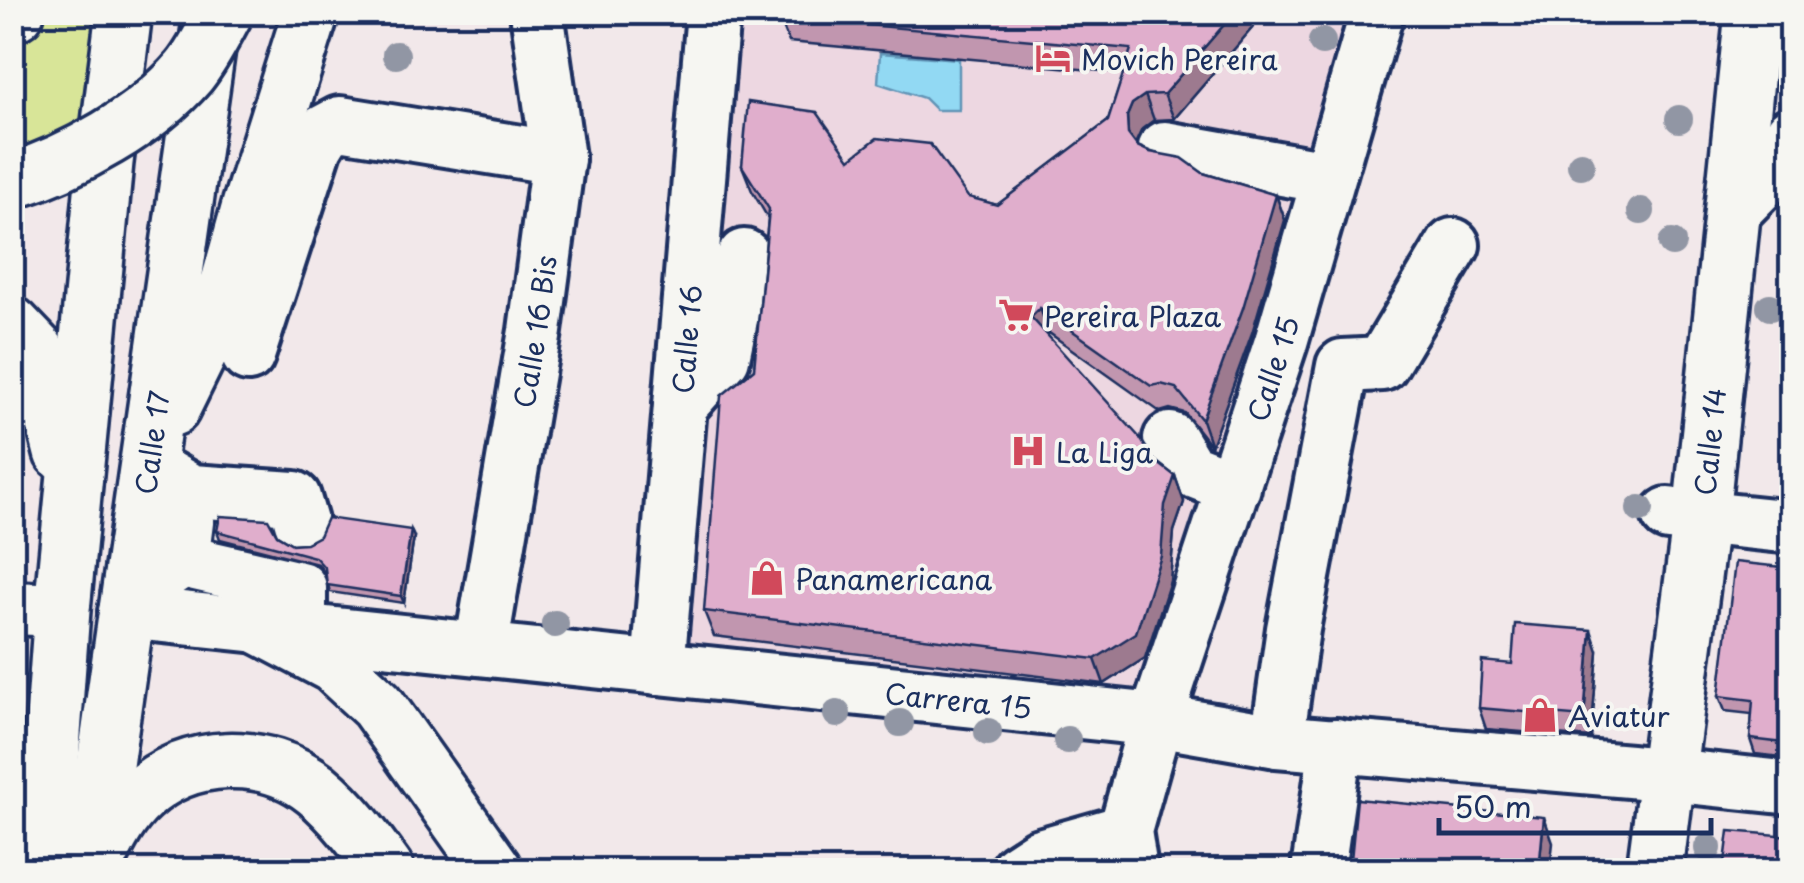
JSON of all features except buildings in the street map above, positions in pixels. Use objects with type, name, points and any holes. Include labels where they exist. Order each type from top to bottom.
[{"type":"main road","points":[[62,867],[37,609],[124,12]]},
{"type":"main road","name":"Calle 17","points":[[62,867],[163,469],[212,12]]},
{"type":"main road","points":[[12,181],[44,172],[134,122],[190,72],[226,12]]},
{"type":"main road","points":[[163,469],[224,304],[310,12]]},
{"type":"main road","name":"Calle 14","points":[[1684,515],[1716,12]]},
{"type":"main road","name":"Calle 14","points":[[1619,870],[1649,773],[1684,515],[1732,212],[1754,12]]},
{"type":"main road","points":[[12,324],[36,350],[62,445],[37,609]]},
{"type":"main road","points":[[278,627],[334,666],[377,705],[494,870]]},
{"type":"main road","points":[[62,867],[115,826],[140,796],[175,770],[214,760],[249,761],[284,770],[316,789],[358,832],[386,870]]},
{"type":"main road","name":"Calle 14","points":[[1649,773],[1655,870]]},
{"type":"street","name":"Calle 16 Bis","points":[[481,649],[534,331],[558,158],[537,12]]},
{"type":"street","name":"Calle 16","points":[[658,668],[713,12]]},
{"type":"street","name":"Calle 15","points":[[1128,851],[1156,720],[1281,342],[1377,12]]},
{"type":"street","points":[[248,355],[316,146],[325,131],[340,123],[558,158]]},
{"type":"street","points":[[1732,212],[1778,166],[1792,134]]},
{"type":"street","points":[[1165,148],[1327,178]]},
{"type":"street","points":[[1281,342],[1343,366],[1382,364],[1454,244]]},
{"type":"street","points":[[680,406],[722,358],[744,256]]},
{"type":"street","points":[[1277,741],[1293,629],[1343,366]]},
{"type":"street","points":[[1170,439],[1188,469],[1234,487]]},
{"type":"street","points":[[182,562],[163,469],[294,498],[301,522]]},
{"type":"street","points":[[1684,515],[1792,527]]},
{"type":"street","points":[[127,605],[182,562]]},
{"type":"street","points":[[182,562],[300,588],[278,627]]},
{"type":"street","name":"Carrera 15","points":[[127,605],[278,627],[1156,720],[1277,741],[1792,788]]},
{"type":"street","points":[[1318,870],[1336,744]]},
{"type":"street","points":[[1017,870],[1040,855],[1128,851]]},
{"type":"shaded area","name":"Pereira Plaza","points":[[713,13],[1377,13],[1156,720],[658,668]]},
{"type":"green space","points":[[12,13],[122,13],[107,136],[12,179]]},
{"type":"water","points":[[880,53],[959,59],[959,110],[936,110],[924,98],[878,83]]},
{"type":"place","name":"Movich Pereira","points":[[1053,58]]},
{"type":"place","name":"Pereira Plaza","points":[[1016,315]]},
{"type":"place","name":"La Liga","points":[[1028,451]]},
{"type":"place","name":"Panamericana","points":[[767,578]]},
{"type":"place","name":"Aviatur","points":[[1540,715]]}]
